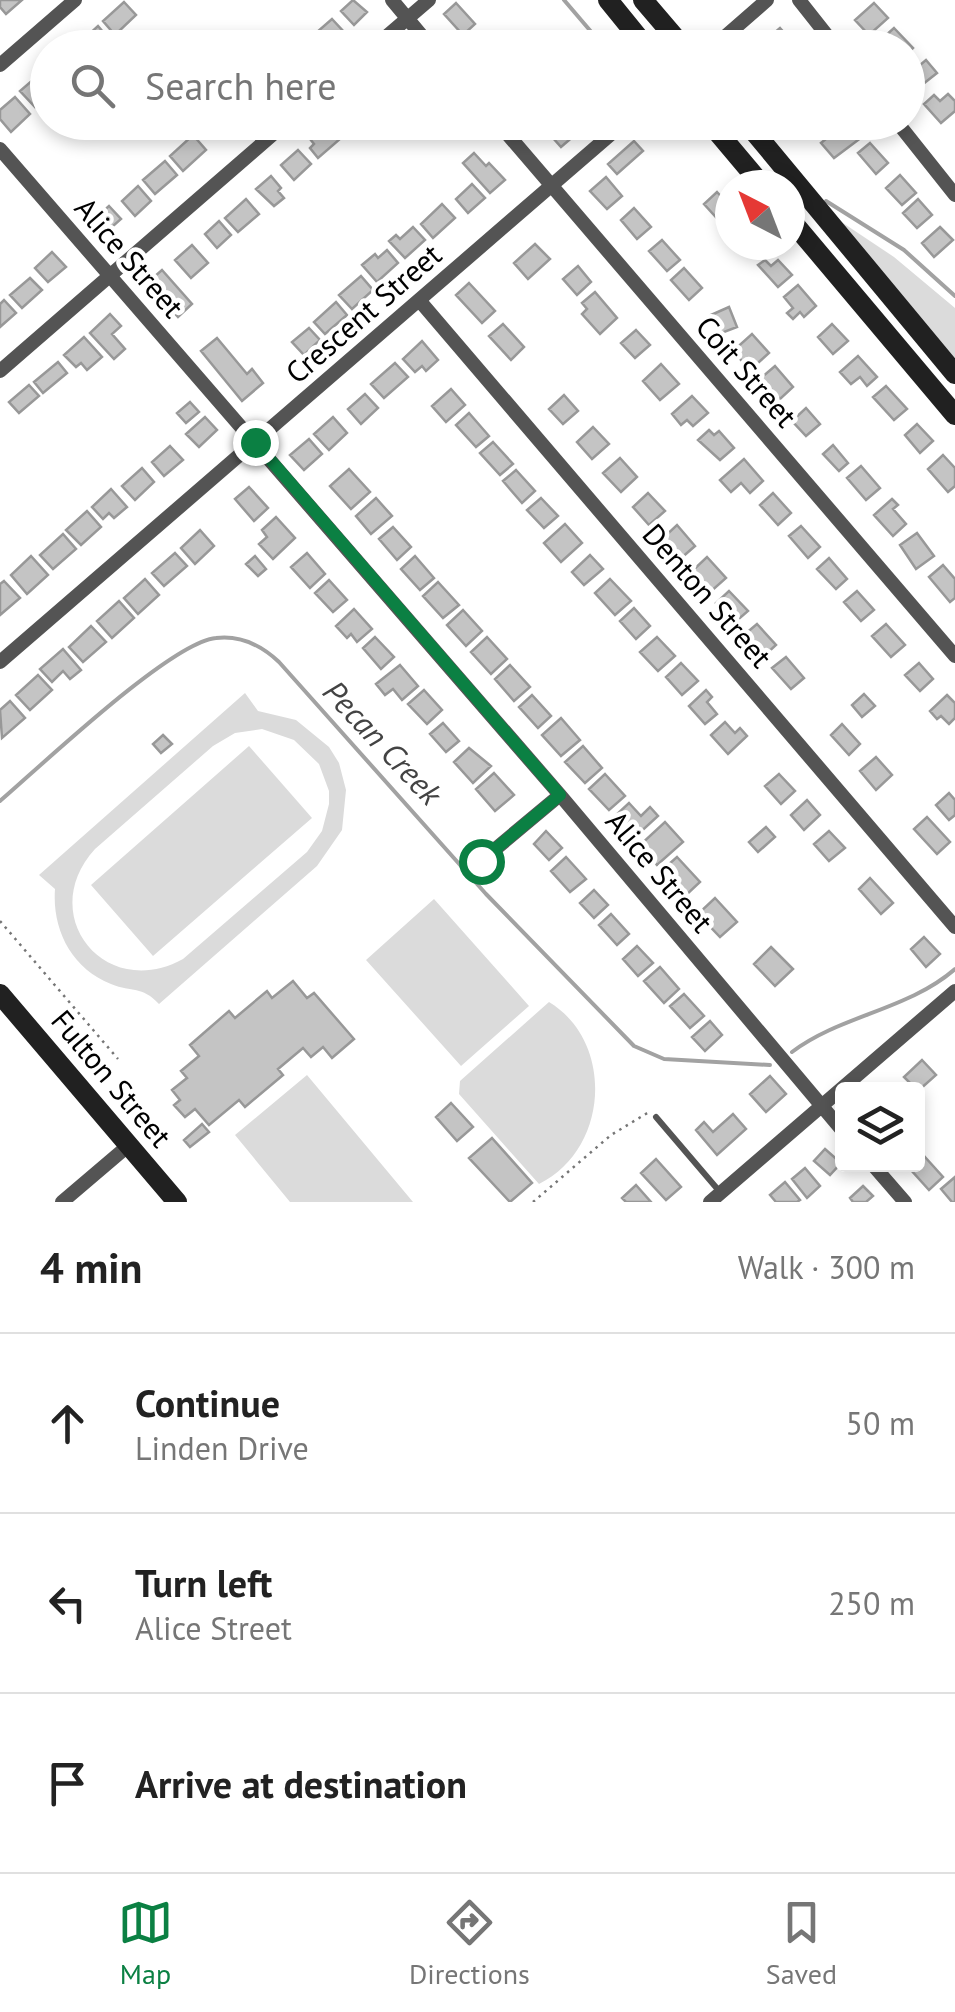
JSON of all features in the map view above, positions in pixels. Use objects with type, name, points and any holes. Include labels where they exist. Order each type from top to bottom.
[{"type":"main road","points":[[608,0],[632,30]]},
{"type":"main road","points":[[643,0],[669,30]]},
{"type":"main road","points":[[725,140],[750,170]]},
{"type":"main road","points":[[761,140],[955,374]]},
{"type":"main road","points":[[805,236],[955,415]]},
{"type":"main road","name":"Fulton Street","points":[[0,994],[178,1202]]},
{"type":"street","points":[[40,30],[75,0]]},
{"type":"street","points":[[392,0],[417,30]]},
{"type":"street","points":[[393,30],[430,0]]},
{"type":"street","points":[[733,30],[767,0]]},
{"type":"street","points":[[798,0],[822,30]]},
{"type":"street","points":[[0,65],[30,39]]},
{"type":"street","points":[[0,371],[266,140]]},
{"type":"street","name":"Coit Street","points":[[512,140],[955,656]]},
{"type":"street","name":"Crescent Street","points":[[0,662],[604,140]]},
{"type":"street","points":[[911,140],[955,195]]},
{"type":"street","name":"Alice Street","points":[[0,150],[560,795],[835,1122]]},
{"type":"street","name":"Denton Street","points":[[419,300],[955,926]]},
{"type":"street","points":[[481,861],[560,795]]},
{"type":"street","points":[[716,1198],[955,991]]},
{"type":"street","points":[[62,1202],[129,1145]]},
{"type":"street","points":[[879,1172],[905,1202]]},
{"type":"lane","points":[[656,1117],[716,1198]]},
{"type":"path","points":[[0,921],[118,1060]]},
{"type":"path","points":[[533,1202],[611,1135],[648,1111],[656,1117]]},
{"type":"shaded area","points":[[840,221],[894,257],[955,308],[955,363]]},
{"type":"shaded area","points":[[245,693],[258,711],[296,720],[329,747],[339,763],[346,790],[342,830],[317,866],[159,1004],[142,992],[119,987],[85,968],[61,932],[55,889],[39,875]],"holes":[[[262,729],[294,740],[319,764],[329,791],[322,831],[307,852],[183,959],[154,969],[128,969],[105,960],[87,945],[76,924],[72,900],[78,874],[95,849],[213,746],[235,733]]]},
{"type":"shaded area","points":[[249,746],[312,818],[153,956],[91,885]]},
{"type":"shaded area","points":[[434,899],[529,1006],[461,1066],[366,960]]},
{"type":"shaded area","points":[[549,1002],[570,1020],[585,1043],[593,1068],[595,1095],[590,1122],[579,1147],[562,1168],[539,1184],[459,1094],[460,1081]]},
{"type":"shaded area","points":[[307,1075],[413,1202],[290,1202],[235,1135]]},
{"type":"building","points":[[0,0],[22,0],[6,14]]},
{"type":"building","points":[[353,0],[367,12],[354,25],[341,11]]},
{"type":"building","points":[[124,2],[136,15],[120,30],[111,30],[103,21]]},
{"type":"building","points":[[456,3],[475,24],[468,30],[458,30],[444,14]]},
{"type":"building","points":[[874,3],[888,18],[875,30],[864,30],[855,20]]},
{"type":"building","points":[[332,19],[342,30],[319,30]]},
{"type":"building","points":[[925,61],[937,73],[925,82]]},
{"type":"building","points":[[30,82],[30,102],[20,91]]},
{"type":"building","points":[[948,94],[955,101],[955,111],[941,123],[925,105],[934,95],[940,101]]},
{"type":"building","points":[[15,97],[30,114],[11,132],[0,119],[0,110]]},
{"type":"building","points":[[188,140],[197,140],[206,150],[183,171],[170,156]]},
{"type":"building","points":[[311,140],[339,140],[318,158],[310,148],[314,144]]},
{"type":"building","points":[[825,140],[858,140],[834,158],[821,143]]},
{"type":"building","points":[[634,141],[643,151],[617,174],[608,164]]},
{"type":"building","points":[[870,143],[888,163],[876,174],[858,153]]},
{"type":"building","points":[[298,150],[311,164],[294,180],[281,165]]},
{"type":"building","points":[[474,153],[505,180],[490,193],[463,163]]},
{"type":"building","points":[[165,161],[177,175],[155,194],[143,180]]},
{"type":"building","points":[[900,175],[916,193],[902,205],[886,188]]},
{"type":"building","points":[[271,176],[284,198],[274,206],[256,189]]},
{"type":"building","points":[[606,177],[622,196],[607,209],[590,191]]},
{"type":"building","points":[[472,184],[485,198],[468,213],[456,199]]},
{"type":"building","points":[[138,186],[151,201],[135,216],[122,201]]},
{"type":"building","points":[[715,194],[715,216],[704,204]]},
{"type":"building","points":[[246,199],[259,214],[238,232],[225,218]]},
{"type":"building","points":[[918,199],[932,215],[917,228],[903,213]]},
{"type":"building","points":[[442,204],[455,218],[433,238],[421,224]]},
{"type":"building","points":[[109,206],[121,219],[104,234],[92,221]]},
{"type":"building","points":[[634,208],[651,227],[637,239],[621,220]]},
{"type":"building","points":[[219,221],[231,235],[217,248],[205,234]]},
{"type":"building","points":[[413,227],[425,240],[405,258],[389,241],[396,235],[400,239]]},
{"type":"building","points":[[940,227],[953,240],[934,257],[922,243]]},
{"type":"building","points":[[662,240],[680,260],[667,271],[649,251]]},
{"type":"building","points":[[535,244],[550,259],[528,279],[514,263]]},
{"type":"building","points":[[192,245],[208,263],[191,278],[175,260]]},
{"type":"building","points":[[387,250],[398,263],[377,282],[362,265]]},
{"type":"building","points":[[52,252],[66,267],[48,282],[35,268]]},
{"type":"building","points":[[765,260],[771,266],[778,260],[792,275],[778,287],[758,265]]},
{"type":"building","points":[[578,266],[591,282],[577,295],[563,279]]},
{"type":"building","points":[[684,268],[702,288],[689,300],[671,280]]},
{"type":"building","points":[[162,270],[192,304],[178,317],[147,283]]},
{"type":"building","points":[[361,276],[373,290],[352,309],[339,295]]},
{"type":"building","points":[[30,278],[42,290],[22,308],[10,295]]},
{"type":"building","points":[[469,283],[495,311],[482,323],[456,295]]},
{"type":"building","points":[[798,285],[816,306],[804,317],[800,312],[793,319],[787,313],[793,308],[784,297]]},
{"type":"building","points":[[595,292],[617,318],[600,334],[582,314],[587,309],[582,303]]},
{"type":"building","points":[[4,300],[16,313],[0,327],[0,304]]},
{"type":"building","points":[[336,302],[347,315],[325,334],[314,322]]},
{"type":"building","points":[[729,307],[737,327],[719,334],[711,315]]},
{"type":"building","points":[[110,314],[121,326],[112,334],[125,349],[114,359],[90,333]]},
{"type":"building","points":[[503,324],[524,347],[511,360],[489,336]]},
{"type":"building","points":[[832,324],[848,341],[833,354],[818,337]]},
{"type":"building","points":[[309,328],[320,340],[304,355],[292,342]]},
{"type":"building","points":[[636,330],[650,345],[635,358],[621,343]]},
{"type":"building","points":[[752,334],[769,353],[750,370],[733,351]]},
{"type":"building","points":[[84,337],[102,357],[87,370],[81,363],[76,367],[64,355]]},
{"type":"building","points":[[217,338],[247,374],[252,369],[263,383],[242,401],[201,351]]},
{"type":"building","points":[[422,341],[438,360],[426,371],[422,366],[415,372],[403,359]]},
{"type":"building","points":[[858,356],[877,377],[867,386],[860,377],[851,384],[840,372]]},
{"type":"building","points":[[58,362],[67,373],[43,393],[34,382]]},
{"type":"building","points":[[395,363],[408,377],[384,398],[371,384]]},
{"type":"building","points":[[661,364],[679,384],[660,400],[643,381]]},
{"type":"building","points":[[775,366],[793,387],[780,399],[761,378]]},
{"type":"building","points":[[29,385],[39,396],[19,413],[9,402]]},
{"type":"building","points":[[886,386],[907,409],[894,420],[873,397]]},
{"type":"building","points":[[451,389],[465,405],[446,422],[432,406]]},
{"type":"building","points":[[365,394],[378,408],[361,424],[348,409]]},
{"type":"building","points":[[564,395],[578,411],[563,424],[549,409]]},
{"type":"building","points":[[692,396],[708,413],[693,426],[687,420],[681,425],[672,414]]},
{"type":"building","points":[[190,402],[199,412],[186,423],[177,413]]},
{"type":"building","points":[[806,408],[820,424],[806,436],[792,421]]},
{"type":"building","points":[[469,413],[489,436],[476,447],[456,425]]},
{"type":"building","points":[[205,417],[217,430],[199,447],[186,434]]},
{"type":"building","points":[[333,417],[347,433],[329,450],[314,434]]},
{"type":"building","points":[[917,424],[933,441],[920,453],[905,435]]},
{"type":"building","points":[[593,427],[609,444],[592,459],[577,442]]},
{"type":"building","points":[[709,430],[714,435],[719,431],[734,448],[720,460],[698,440]]},
{"type":"building","points":[[309,439],[322,454],[304,470],[290,455]]},
{"type":"building","points":[[493,442],[513,464],[500,475],[480,453]]},
{"type":"building","points":[[833,445],[848,463],[839,471],[823,454]]},
{"type":"building","points":[[170,446],[183,460],[164,476],[152,462]]},
{"type":"building","points":[[943,455],[955,468],[955,486],[948,492],[928,469]]},
{"type":"building","points":[[620,458],[637,477],[621,492],[603,473]]},
{"type":"building","points":[[744,459],[763,481],[750,493],[741,483],[731,492],[720,480]]},
{"type":"building","points":[[861,466],[880,488],[866,500],[847,478]]},
{"type":"building","points":[[142,468],[154,482],[135,500],[122,486]]},
{"type":"building","points":[[349,469],[370,492],[351,509],[330,486]]},
{"type":"building","points":[[516,470],[535,491],[522,503],[503,481]]},
{"type":"building","points":[[249,487],[268,508],[254,521],[235,499]]},
{"type":"building","points":[[111,489],[127,507],[114,518],[109,513],[103,519],[92,507]]},
{"type":"building","points":[[648,493],[665,511],[649,525],[633,507]]},
{"type":"building","points":[[773,493],[791,513],[778,525],[760,505]]},
{"type":"building","points":[[376,498],[392,516],[371,534],[356,516]]},
{"type":"building","points":[[541,498],[558,516],[544,528],[527,510]]},
{"type":"building","points":[[892,499],[898,505],[893,509],[906,524],[893,536],[874,515]]},
{"type":"building","points":[[87,511],[101,527],[81,545],[66,530]]},
{"type":"building","points":[[276,517],[295,538],[273,559],[259,544],[267,537],[262,530]]},
{"type":"building","points":[[565,524],[582,543],[561,562],[544,543]]},
{"type":"building","points":[[677,525],[695,546],[679,560],[661,540]]},
{"type":"building","points":[[801,526],[820,547],[808,558],[789,536]]},
{"type":"building","points":[[393,527],[411,547],[397,560],[379,539]]},
{"type":"building","points":[[200,530],[214,546],[195,564],[181,548]]},
{"type":"building","points":[[917,533],[934,556],[916,569],[900,545]]},
{"type":"building","points":[[63,534],[76,549],[53,569],[40,555]]},
{"type":"building","points":[[175,553],[187,566],[164,586],[152,573]]},
{"type":"building","points":[[307,553],[325,574],[310,588],[291,567]]},
{"type":"building","points":[[590,555],[603,569],[584,585],[572,572]]},
{"type":"building","points":[[31,556],[48,575],[27,594],[11,575]]},
{"type":"building","points":[[255,556],[266,569],[258,576],[246,564]]},
{"type":"building","points":[[415,556],[434,578],[420,590],[401,569]]},
{"type":"building","points":[[707,557],[726,578],[708,594],[690,573]]},
{"type":"building","points":[[829,558],[847,579],[836,589],[817,569]]},
{"type":"building","points":[[943,565],[955,579],[955,598],[950,602],[929,577]]},
{"type":"building","points":[[145,579],[159,595],[138,614],[124,598]]},
{"type":"building","points":[[610,579],[631,601],[615,615],[595,593]]},
{"type":"building","points":[[329,580],[347,600],[333,612],[315,593]]},
{"type":"building","points":[[4,581],[20,598],[0,615],[0,584]]},
{"type":"building","points":[[438,582],[459,605],[443,618],[423,596]]},
{"type":"building","points":[[729,591],[748,611],[734,623],[716,603]]},
{"type":"building","points":[[857,591],[874,610],[861,621],[844,602]]},
{"type":"building","points":[[119,601],[134,618],[112,638],[97,621]]},
{"type":"building","points":[[634,608],[650,626],[636,639],[620,621]]},
{"type":"building","points":[[354,609],[372,629],[357,642],[336,626]]},
{"type":"building","points":[[463,610],[482,631],[466,646],[447,625]]},
{"type":"building","points":[[757,624],[776,645],[763,657],[744,635]]},
{"type":"building","points":[[886,624],[905,645],[891,657],[872,636]]},
{"type":"building","points":[[91,626],[106,642],[83,662],[69,647]]},
{"type":"building","points":[[375,637],[394,657],[381,669],[363,648]]},
{"type":"building","points":[[487,637],[507,659],[491,674],[471,652]]},
{"type":"building","points":[[657,637],[675,656],[658,671],[640,652]]},
{"type":"building","points":[[63,649],[81,670],[70,679],[63,671],[52,682],[40,669]]},
{"type":"building","points":[[786,657],[804,678],[791,689],[772,668]]},
{"type":"building","points":[[681,663],[698,681],[682,695],[666,677]]},
{"type":"building","points":[[919,663],[933,679],[920,691],[905,675]]},
{"type":"building","points":[[400,665],[418,686],[402,700],[393,689],[385,695],[376,684]]},
{"type":"building","points":[[510,665],[530,687],[514,701],[495,679]]},
{"type":"building","points":[[38,675],[52,690],[30,710],[16,695]]},
{"type":"building","points":[[424,690],[442,710],[427,724],[408,704]]},
{"type":"building","points":[[706,690],[712,697],[707,702],[717,714],[705,724],[689,706]]},
{"type":"building","points":[[864,694],[875,706],[862,717],[852,705]]},
{"type":"building","points":[[532,695],[551,716],[538,728],[519,707]]},
{"type":"building","points":[[947,695],[955,703],[955,718],[949,724],[930,711]]},
{"type":"building","points":[[10,701],[25,718],[2,738],[0,710]]},
{"type":"building","points":[[561,718],[580,740],[561,756],[542,735]]},
{"type":"building","points":[[725,722],[735,733],[740,728],[747,736],[728,754],[711,735]]},
{"type":"building","points":[[443,723],[459,741],[446,752],[430,734]]},
{"type":"building","points":[[842,724],[860,744],[849,755],[831,735]]},
{"type":"building","points":[[163,735],[172,744],[161,753],[153,744]]},
{"type":"building","points":[[583,746],[602,768],[585,783],[565,762]]},
{"type":"building","points":[[469,748],[491,766],[473,783],[454,762]]},
{"type":"building","points":[[876,757],[892,775],[876,790],[860,771]]},
{"type":"building","points":[[494,773],[514,795],[495,811],[476,789]]},
{"type":"building","points":[[605,774],[625,796],[609,810],[589,789]]},
{"type":"building","points":[[779,774],[795,791],[781,804],[765,786]]},
{"type":"building","points":[[949,793],[955,800],[955,815],[949,820],[936,805]]},
{"type":"building","points":[[807,800],[820,815],[804,830],[791,815]]},
{"type":"building","points":[[629,803],[641,816],[650,807],[658,816],[635,837],[615,816]]},
{"type":"building","points":[[927,817],[950,842],[937,854],[914,829]]},
{"type":"building","points":[[665,822],[683,842],[657,865],[639,846]]},
{"type":"building","points":[[766,827],[775,837],[758,852],[749,842]]},
{"type":"building","points":[[546,831],[562,848],[549,860],[534,844]]},
{"type":"building","points":[[829,831],[845,848],[829,861],[814,844]]},
{"type":"building","points":[[566,857],[586,879],[570,892],[551,871]]},
{"type":"building","points":[[677,857],[700,882],[684,897],[661,871]]},
{"type":"building","points":[[870,878],[893,903],[881,914],[859,889]]},
{"type":"building","points":[[594,890],[608,905],[594,918],[580,903]]},
{"type":"building","points":[[715,898],[737,922],[720,937],[698,914]]},
{"type":"building","points":[[611,914],[629,934],[617,945],[599,925]]},
{"type":"building","points":[[924,937],[940,954],[926,967],[911,949]]},
{"type":"building","points":[[637,946],[653,963],[638,976],[623,959]]},
{"type":"building","points":[[771,947],[793,969],[775,986],[754,964]]},
{"type":"building","points":[[660,967],[679,989],[664,1003],[644,981]]},
{"type":"building","points":[[293,981],[307,998],[314,993],[354,1039],[332,1058],[323,1047],[311,1057],[303,1048],[278,1069],[283,1075],[245,1107],[239,1100],[209,1125],[195,1109],[185,1117],[174,1105],[180,1100],[172,1090],[187,1078],[181,1071],[199,1056],[190,1045],[229,1011],[235,1018],[267,991],[272,998]]},
{"type":"building","points":[[684,994],[704,1016],[690,1028],[670,1006]]},
{"type":"building","points":[[710,1021],[722,1035],[705,1051],[692,1037]]},
{"type":"building","points":[[922,1060],[936,1075],[925,1085],[904,1077]]},
{"type":"building","points":[[770,1076],[786,1094],[766,1112],[750,1094]]},
{"type":"building","points":[[451,1103],[473,1127],[457,1141],[436,1117]]},
{"type":"building","points":[[733,1114],[746,1129],[717,1155],[696,1130],[704,1122],[713,1132]]},
{"type":"building","points":[[202,1124],[209,1132],[190,1147],[184,1140]]},
{"type":"building","points":[[492,1138],[532,1183],[510,1202],[469,1158]]},
{"type":"building","points":[[825,1149],[835,1158],[835,1170],[830,1175],[814,1161]]},
{"type":"building","points":[[925,1157],[943,1177],[929,1190],[913,1172],[925,1172]]},
{"type":"building","points":[[656,1159],[681,1187],[666,1200],[641,1173]]},
{"type":"building","points":[[805,1168],[820,1186],[807,1198],[792,1179]]},
{"type":"building","points":[[955,1177],[955,1202],[952,1202],[941,1189]]},
{"type":"building","points":[[785,1182],[800,1200],[776,1202],[770,1195]]},
{"type":"building","points":[[636,1185],[651,1202],[626,1202],[622,1198]]},
{"type":"building","points":[[863,1186],[873,1196],[866,1202],[853,1202],[850,1198]]},
{"type":"waterway","points":[[564,0],[590,30]]},
{"type":"waterway","points":[[826,201],[904,250],[955,296]]},
{"type":"waterway","name":"Pecan Creek","points":[[0,801],[106,708],[169,660],[216,638],[250,642],[279,662],[486,894],[634,1046],[664,1059],[770,1065]]},
{"type":"waterway","name":"Pecan Creek","points":[[792,1052],[832,1029],[917,994],[955,969]]},
{"type":"route","points":[[255,442],[560,795],[481,861]]}]
